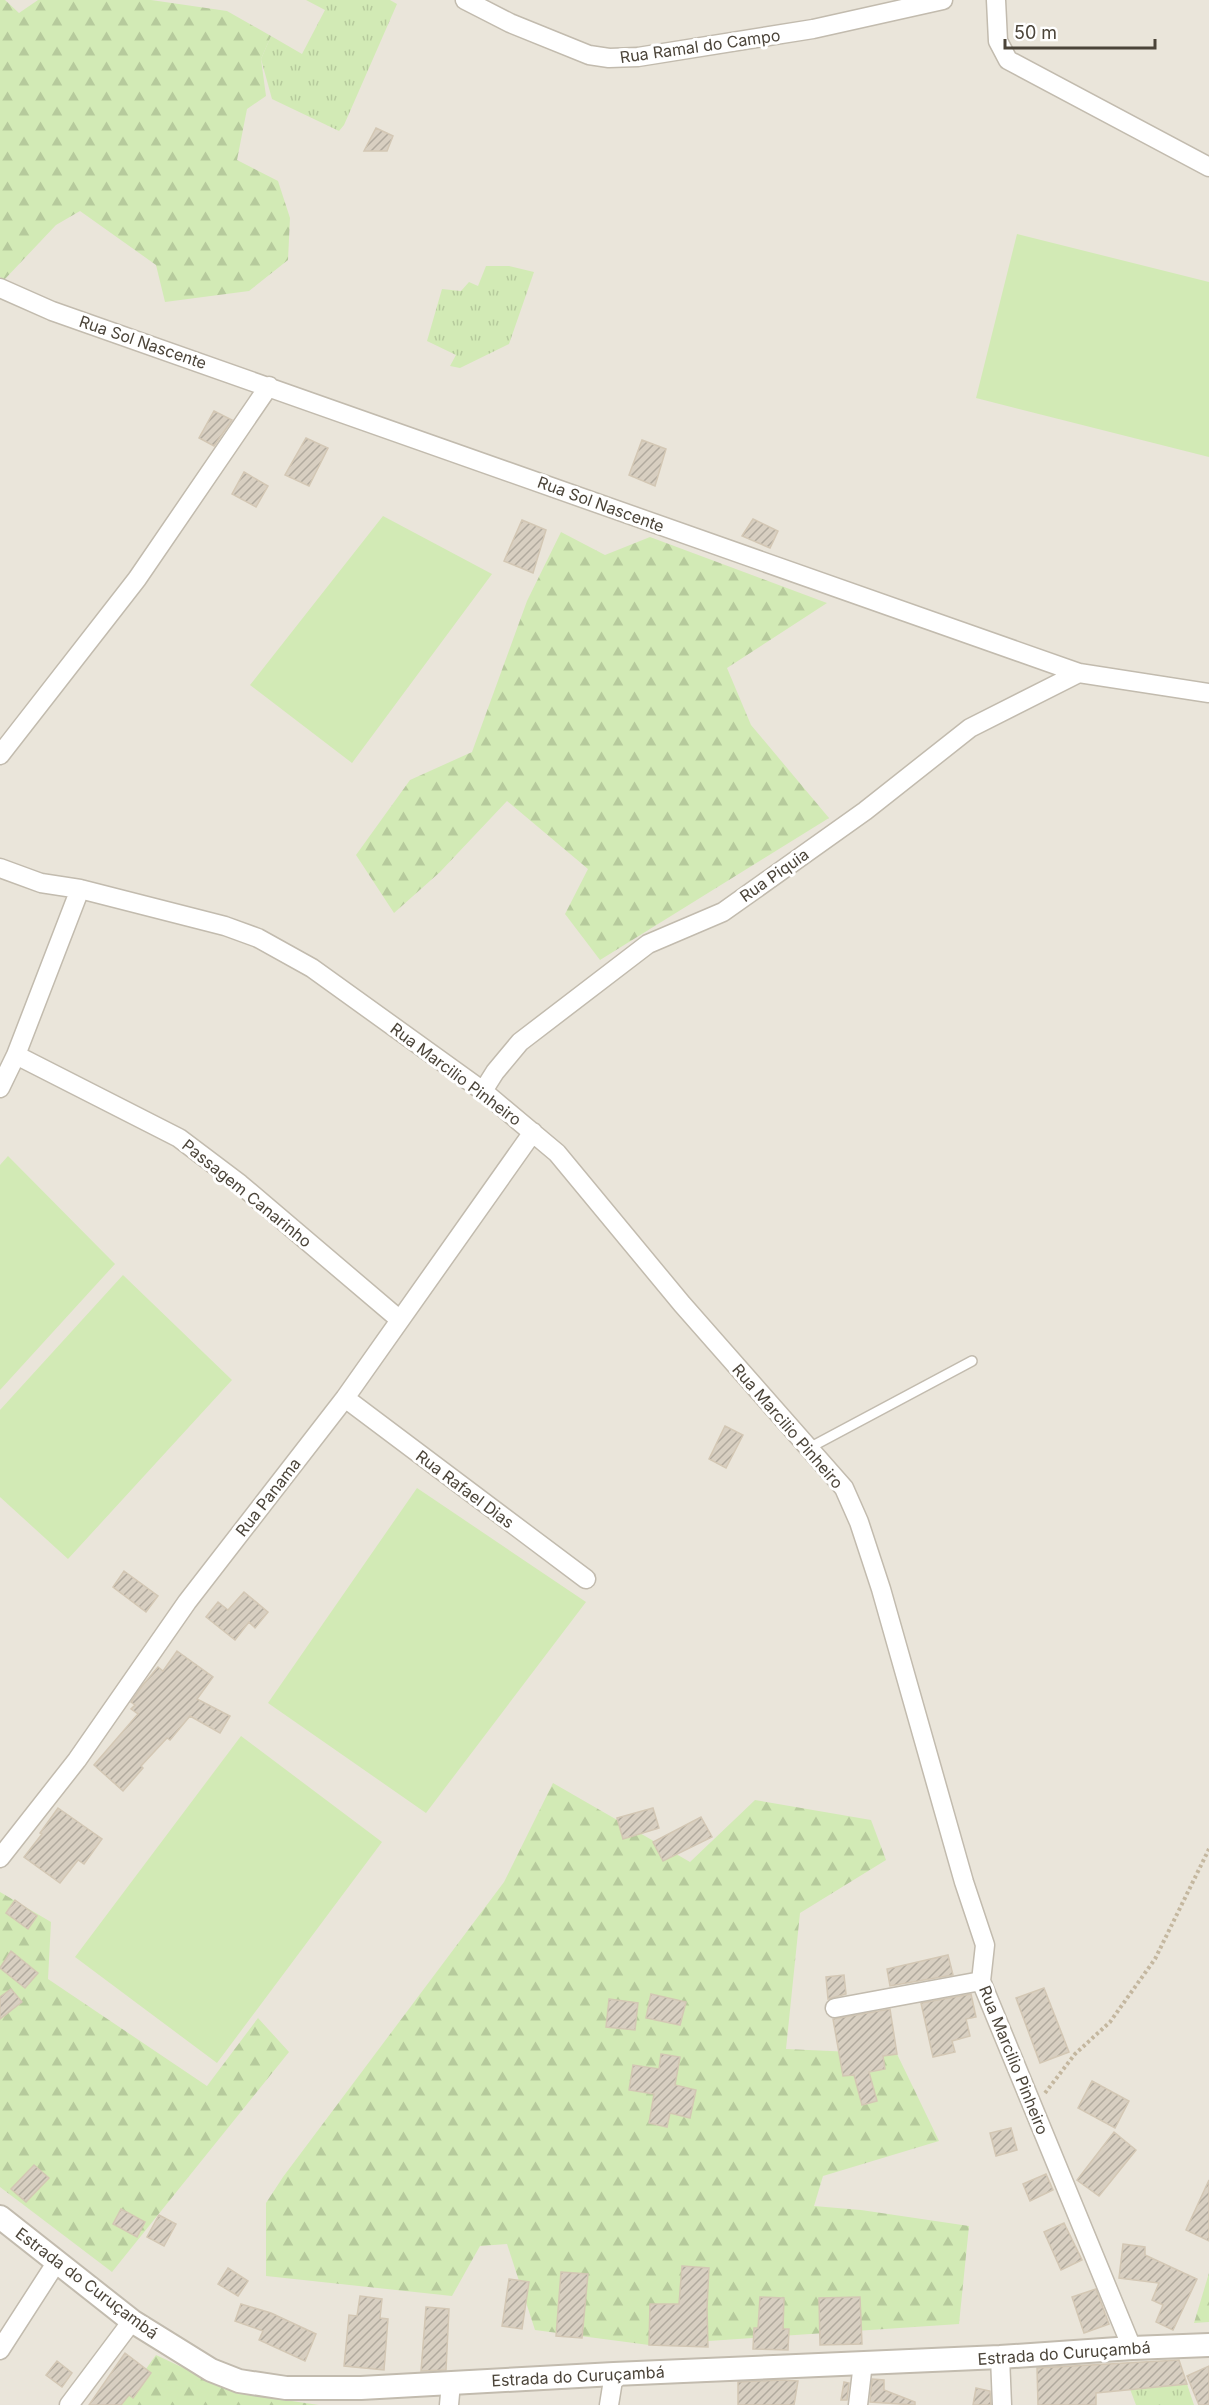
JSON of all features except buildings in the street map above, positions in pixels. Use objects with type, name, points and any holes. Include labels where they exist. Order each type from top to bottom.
[{"type":"street","name":"Rua Ramal do Campo","points":[[465,0],[510,23],[589,56],[609,58],[638,57],[813,29],[943,0]]},
{"type":"street","points":[[996,0],[998,41],[1008,60],[1209,167]]},
{"type":"street","name":"Rua Sol Nascente","points":[[0,288],[52,311],[1079,673],[1209,693]]},
{"type":"street","points":[[0,755],[136,579],[269,386]]},
{"type":"street","name":"Rua Piquia","points":[[483,1091],[495,1072],[520,1042],[648,944],[723,912],[865,811],[970,728],[1079,673]]},
{"type":"street","name":"Rua Marcilio Pinheiro","points":[[0,868],[41,883],[80,889],[225,926],[286,952],[312,968],[483,1091],[557,1153],[682,1304],[844,1488],[859,1522],[881,1589],[961,1871],[986,1945],[981,1981],[1132,2348]]},
{"type":"street","points":[[0,1088],[16,1055],[80,889]]},
{"type":"street","name":"Passagem Canarinho","points":[[16,1055],[179,1138],[240,1184],[400,1320]]},
{"type":"street","name":"Rua Panama","points":[[0,1858],[77,1760],[187,1602],[345,1398],[533,1132]]},
{"type":"street","name":"Rua Rafael Dias","points":[[345,1398],[586,1580]]},
{"type":"street","points":[[835,2008],[981,1981]]},
{"type":"street","name":"Estrada do Curuçambá","points":[[0,2217],[132,2321],[211,2370],[239,2382],[286,2388],[361,2388],[450,2394],[614,2374],[1000,2357],[1209,2345]]},
{"type":"street","points":[[0,2350],[56,2263]]},
{"type":"street","points":[[69,2405],[132,2321]]},
{"type":"street","points":[[1000,2357],[1002,2405]]},
{"type":"street","points":[[858,2405],[863,2363]]},
{"type":"street","points":[[609,2405],[614,2374]]},
{"type":"lane","points":[[809,1448],[972,1360]]},
{"type":"path","points":[[1034,2108],[1075,2054],[1110,2022],[1155,1959],[1209,1849]]},
{"type":"shaded area","points":[[0,0],[1209,0],[1209,2405],[0,2405]]},
{"type":"green space","points":[[0,0],[5,0],[19,13],[38,0],[151,0],[227,11],[271,36],[261,59],[266,96],[247,109],[237,160],[278,181],[290,218],[288,260],[249,291],[165,302],[156,265],[80,211],[56,225],[4,280],[0,277]]},
{"type":"green space","points":[[306,0],[390,0],[397,4],[344,125],[339,131],[272,99],[261,59],[271,36],[302,54],[325,10]]},
{"type":"green space","points":[[1017,234],[1209,282],[1209,457],[976,398]]},
{"type":"green space","points":[[486,266],[509,266],[534,272],[509,344],[460,368],[450,366],[456,355],[427,341],[442,289],[461,291],[469,282],[478,286]]},
{"type":"green space","points":[[383,516],[492,574],[352,763],[250,685]]},
{"type":"green space","points":[[561,532],[605,555],[650,537],[827,603],[727,668],[751,725],[829,818],[600,960],[565,914],[588,869],[507,801],[440,872],[394,913],[356,855],[410,780],[472,752],[527,601]]},
{"type":"green space","points":[[8,1156],[115,1264],[0,1390],[0,1165]]},
{"type":"green space","points":[[123,1275],[232,1380],[68,1559],[0,1497],[0,1410]]},
{"type":"green space","points":[[417,1488],[586,1602],[426,1813],[268,1703]]},
{"type":"green space","points":[[241,1736],[382,1842],[217,2063],[75,1957]]},
{"type":"green space","points":[[553,1783],[690,1862],[755,1800],[871,1820],[886,1860],[800,1913],[786,2049],[897,2054],[939,2141],[823,2176],[814,2206],[861,2210],[969,2226],[959,2324],[649,2345],[535,2330],[507,2244],[480,2246],[452,2296],[266,2276],[266,2203],[283,2177],[504,1882]]},
{"type":"green space","points":[[0,1892],[51,1922],[48,1979],[207,2086],[258,2018],[289,2052],[112,2272],[0,2187]]},
{"type":"green space","points":[[1209,2273],[1209,2322],[1194,2323]]},
{"type":"green space","points":[[156,2355],[237,2393],[319,2405],[120,2405]]},
{"type":"green space","points":[[1187,2384],[1194,2405],[1136,2405],[1130,2389]]}]
